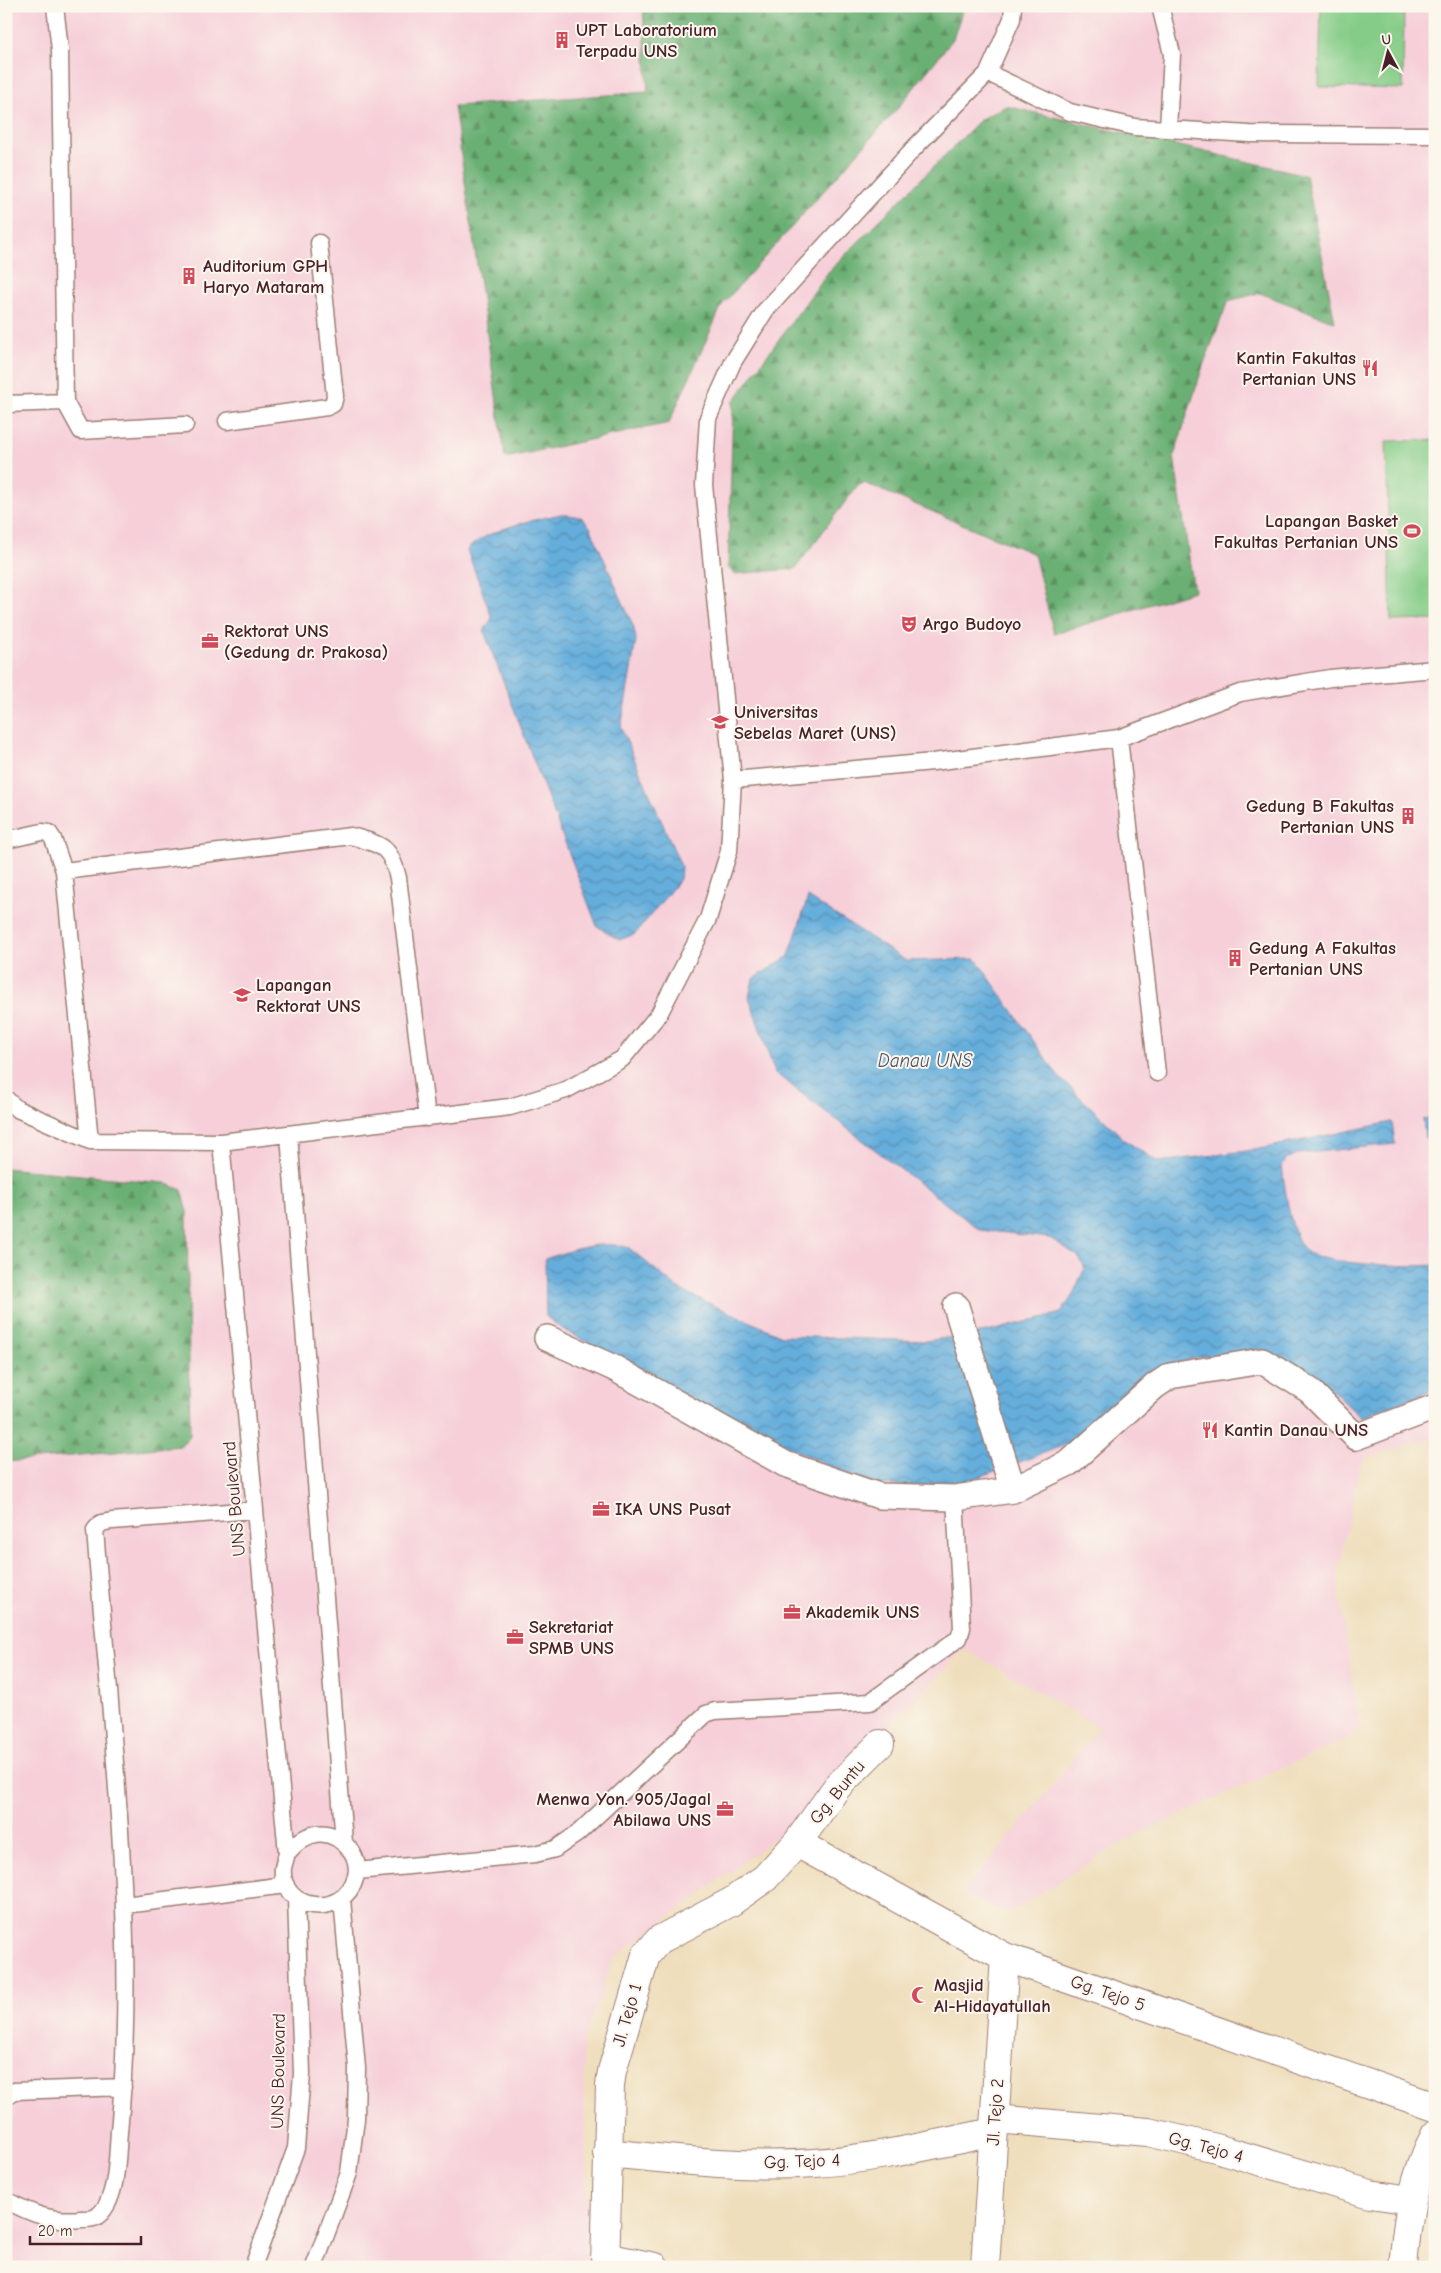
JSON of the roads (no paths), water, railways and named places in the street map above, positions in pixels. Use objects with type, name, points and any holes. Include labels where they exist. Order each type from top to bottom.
[{"type":"street","points":[[956,1306],[1013,1490]]},
{"type":"street","points":[[547,1338],[614,1368],[785,1464],[879,1496],[955,1498],[1013,1490],[1069,1463],[1156,1386],[1170,1376],[1262,1361],[1309,1390],[1356,1437],[1435,1407]]},
{"type":"street","name":"Gg. Buntu","points":[[797,1843],[837,1787],[880,1744]]},
{"type":"street","name":"Gg. Tejo 5","points":[[797,1843],[1005,1956],[1435,2107]]},
{"type":"street","name":"Jl. Tejo 1","points":[[605,2262],[608,2104],[612,2071],[646,1955],[659,1940],[752,1889],[765,1878],[797,1843]]},
{"type":"street","name":"Jl. Tejo 2","points":[[984,2267],[1005,1956]]},
{"type":"street","name":"Gg. Tejo 4","points":[[607,2153],[711,2162],[814,2163],[860,2158],[994,2126],[1148,2132],[1216,2148],[1370,2194],[1412,2200]]},
{"type":"street","points":[[1403,2267],[1412,2200],[1419,2172],[1435,2135]]},
{"type":"street","points":[[605,2262],[655,2267]]},
{"type":"lane","points":[[55,6],[60,50],[64,402],[81,431],[185,425]]},
{"type":"lane","points":[[6,1099],[17,1109],[90,1141],[222,1142],[510,1107],[566,1090],[622,1058],[659,1014],[708,919],[729,850],[733,780],[704,485],[708,418],[733,362],[765,311],[916,146],[988,73],[1012,19],[1013,6]]},
{"type":"lane","points":[[1160,6],[1172,54],[1168,129]]},
{"type":"lane","points":[[988,73],[1070,112],[1135,127],[1249,134],[1435,135]]},
{"type":"lane","points":[[227,420],[327,407],[333,404],[335,396],[319,243]]},
{"type":"lane","points":[[6,404],[64,402]]},
{"type":"lane","points":[[733,780],[933,762],[1119,738],[1240,693],[1330,678],[1435,669]]},
{"type":"lane","points":[[1119,738],[1157,1073]]},
{"type":"lane","points":[[6,840],[42,832],[49,833],[53,839],[64,871],[90,1141]]},
{"type":"lane","points":[[64,871],[351,836],[380,844],[394,860],[398,878],[426,1118]]},
{"type":"lane","points":[[289,1135],[344,1842]]},
{"type":"lane","name":"UNS Boulevard","points":[[222,1142],[254,1510],[287,1853]]},
{"type":"lane","points":[[357,1871],[535,1854],[555,1848],[577,1834],[706,1714],[715,1711],[870,1702],[959,1638],[962,1628],[955,1498]]},
{"type":"lane","points":[[6,2200],[26,2211],[62,2221],[96,2218],[106,2207],[112,2194],[116,2174],[123,2087],[126,2007],[124,1904],[95,1530],[101,1523],[112,1521],[254,1510]]},
{"type":"lane","points":[[313,1834],[329,1834],[344,1842],[354,1855],[357,1871],[353,1887],[342,1899],[328,1906],[311,1906],[296,1898],[286,1885],[283,1869],[287,1853],[298,1840],[313,1834]]},
{"type":"lane","points":[[124,1904],[286,1885]]},
{"type":"lane","name":"UNS Boulevard","points":[[254,2267],[296,2148],[302,2074],[296,1898]]},
{"type":"lane","points":[[314,2267],[349,2173],[356,2119],[357,2068],[342,1899]]},
{"type":"lane","points":[[6,2097],[14,2091],[123,2087]]},
{"type":"water","points":[[562,514],[581,517],[590,527],[634,628],[636,640],[621,728],[681,866],[680,879],[635,934],[619,940],[597,926],[484,631],[492,618],[467,550],[485,537],[511,526]]},
{"type":"water","name":"Danau UNS","points":[[808,897],[906,961],[976,959],[1058,1076],[1126,1141],[1158,1162],[1255,1150],[1392,1122],[1395,1144],[1297,1154],[1286,1159],[1282,1166],[1287,1198],[1292,1223],[1300,1244],[1306,1251],[1315,1256],[1367,1264],[1435,1265],[1435,1389],[1361,1418],[1329,1387],[1261,1349],[1195,1358],[1156,1370],[1068,1444],[960,1484],[944,1487],[877,1485],[839,1471],[725,1417],[559,1327],[546,1316],[545,1259],[576,1249],[597,1245],[629,1248],[680,1290],[782,1336],[925,1341],[987,1332],[1061,1313],[1071,1298],[1085,1268],[1078,1256],[1050,1238],[980,1230],[775,1073],[749,997],[753,979],[789,956]]},
{"type":"water","points":[[1435,1117],[1435,1138],[1425,1138],[1423,1119]]},
{"type":"place","name":"UPT Laboratorium Terpadu UNS","points":[[562,40]]},
{"type":"place","name":"Auditorium GPH Haryo Mataram","points":[[189,276]]},
{"type":"place","name":"Kantin Fakultas Pertanian UNS","points":[[1370,368]]},
{"type":"place","name":"Lapangan Basket Fakultas Pertanian UNS","points":[[1412,531]]},
{"type":"place","name":"Argo Budoyo","points":[[909,624]]},
{"type":"place","name":"Rektorat UNS (Gedung dr. Prakosa)","points":[[210,641]]},
{"type":"place","name":"Universitas Sebelas Maret (UNS)","points":[[720,722]]},
{"type":"place","name":"Gedung B Fakultas Pertanian UNS","points":[[1408,816]]},
{"type":"place","name":"Gedung A Fakultas Pertanian UNS","points":[[1235,958]]},
{"type":"place","name":"Lapangan Rektorat UNS","points":[[242,995]]},
{"type":"place","name":"Kantin Danau UNS","points":[[1210,1430]]},
{"type":"place","name":"IKA UNS Pusat","points":[[601,1509]]},
{"type":"place","name":"Akademik UNS","points":[[792,1612]]},
{"type":"place","name":"Sekretariat SPMB UNS","points":[[515,1637]]},
{"type":"place","name":"Menwa Yon. 905/Jagal Abilawa UNS","points":[[725,1809]]},
{"type":"place","name":"Masjid Al-Hidayatullah","points":[[920,1995]]}]
